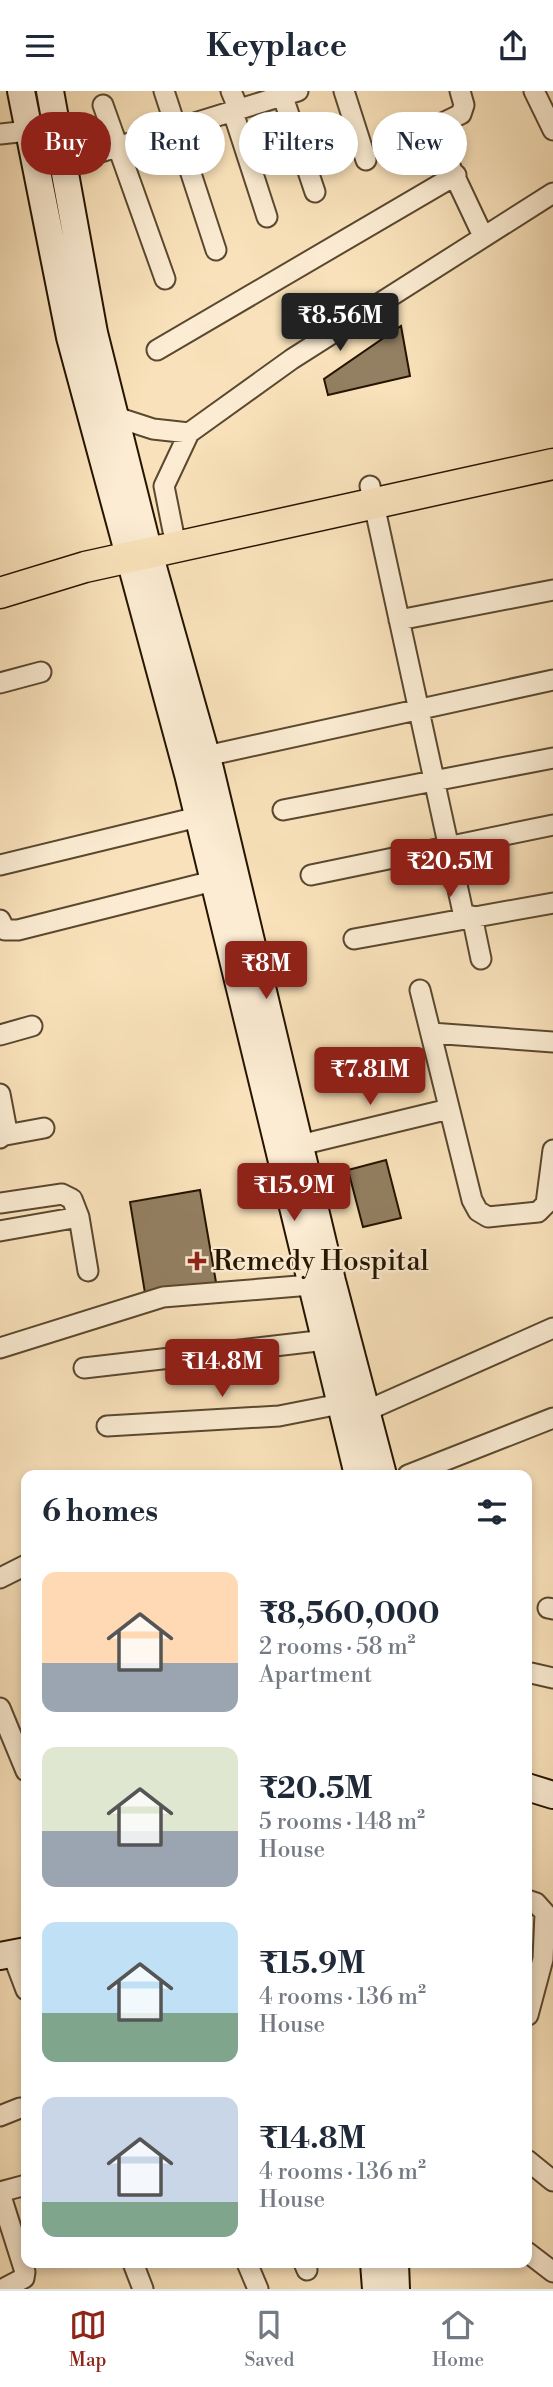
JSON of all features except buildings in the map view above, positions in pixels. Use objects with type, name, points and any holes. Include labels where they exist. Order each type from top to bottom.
[{"type":"main road","points":[[372,495],[553,447]]},
{"type":"main road","points":[[0,576],[372,495],[553,464]]},
{"type":"main road","points":[[0,593],[144,544]]},
{"type":"street","points":[[21,91],[25,112]]},
{"type":"street","points":[[50,91],[53,112]]},
{"type":"street","points":[[164,91],[171,112]]},
{"type":"street","points":[[232,91],[267,217]]},
{"type":"street","points":[[344,91],[366,160]]},
{"type":"street","points":[[460,91],[464,105],[462,112]]},
{"type":"street","points":[[534,91],[553,130]]},
{"type":"street","points":[[225,114],[284,94],[315,193]]},
{"type":"street","points":[[103,105],[165,279]]},
{"type":"street","points":[[0,134],[21,132]]},
{"type":"street","points":[[111,149],[125,145]]},
{"type":"street","points":[[37,175],[70,337],[144,544],[206,756],[300,1145],[321,1284],[326,1340],[357,1470]]},
{"type":"street","points":[[64,175],[94,333],[144,544],[198,817],[321,1284],[366,1411],[382,1470]]},
{"type":"street","points":[[191,175],[216,250]]},
{"type":"street","points":[[157,351],[456,175],[483,236]]},
{"type":"street","points":[[144,544],[164,487],[189,433],[292,359],[553,193]]},
{"type":"street","points":[[116,417],[153,429],[189,433]]},
{"type":"street","points":[[372,495],[448,846],[481,959]]},
{"type":"street","points":[[399,620],[553,590]]},
{"type":"street","points":[[0,683],[41,672]]},
{"type":"street","points":[[206,756],[553,680]]},
{"type":"street","points":[[283,810],[553,758]]},
{"type":"street","points":[[0,865],[198,817]]},
{"type":"street","points":[[311,875],[553,825]]},
{"type":"street","points":[[2,927],[18,930],[214,881]]},
{"type":"street","points":[[354,939],[553,903]]},
{"type":"street","points":[[420,990],[472,1200],[478,1211],[488,1217],[538,1212],[546,1204],[553,1150]]},
{"type":"street","points":[[0,1035],[32,1026]]},
{"type":"street","points":[[431,1033],[553,1042]]},
{"type":"street","points":[[0,1094],[3,1136],[44,1128]]},
{"type":"street","points":[[300,1145],[450,1109]]},
{"type":"street","points":[[0,1203],[62,1194],[76,1202],[88,1271]]},
{"type":"street","points":[[0,1231],[79,1217]]},
{"type":"street","points":[[0,1348],[163,1297],[321,1284]]},
{"type":"street","points":[[366,1411],[553,1328]]},
{"type":"street","points":[[84,1368],[326,1340]]},
{"type":"street","points":[[107,1426],[279,1416],[340,1404]]},
{"type":"street","points":[[421,1470],[553,1418]]},
{"type":"street","points":[[0,1578],[21,1568]]},
{"type":"street","points":[[532,1674],[553,1678]]},
{"type":"street","points":[[0,1708],[21,1759]]},
{"type":"street","points":[[532,1789],[553,1795]]},
{"type":"street","points":[[532,1902],[545,1913],[543,1959],[532,2000]]},
{"type":"street","points":[[13,1953],[21,1976]]},
{"type":"street","points":[[0,2116],[20,2108]]},
{"type":"street","points":[[532,2164],[553,2181]]},
{"type":"street","points":[[21,2187],[0,2193],[21,2248]]},
{"type":"street","points":[[532,2256],[553,2272]]},
{"type":"street","points":[[3,2289],[24,2278],[26,2268]]},
{"type":"street","points":[[135,2268],[143,2289]]},
{"type":"street","points":[[249,2268],[258,2289]]},
{"type":"street","points":[[374,2268],[376,2289]]},
{"type":"street","points":[[395,2268],[396,2289]]},
{"type":"place","name":"Remedy Hospital","points":[[197,1261]]}]
